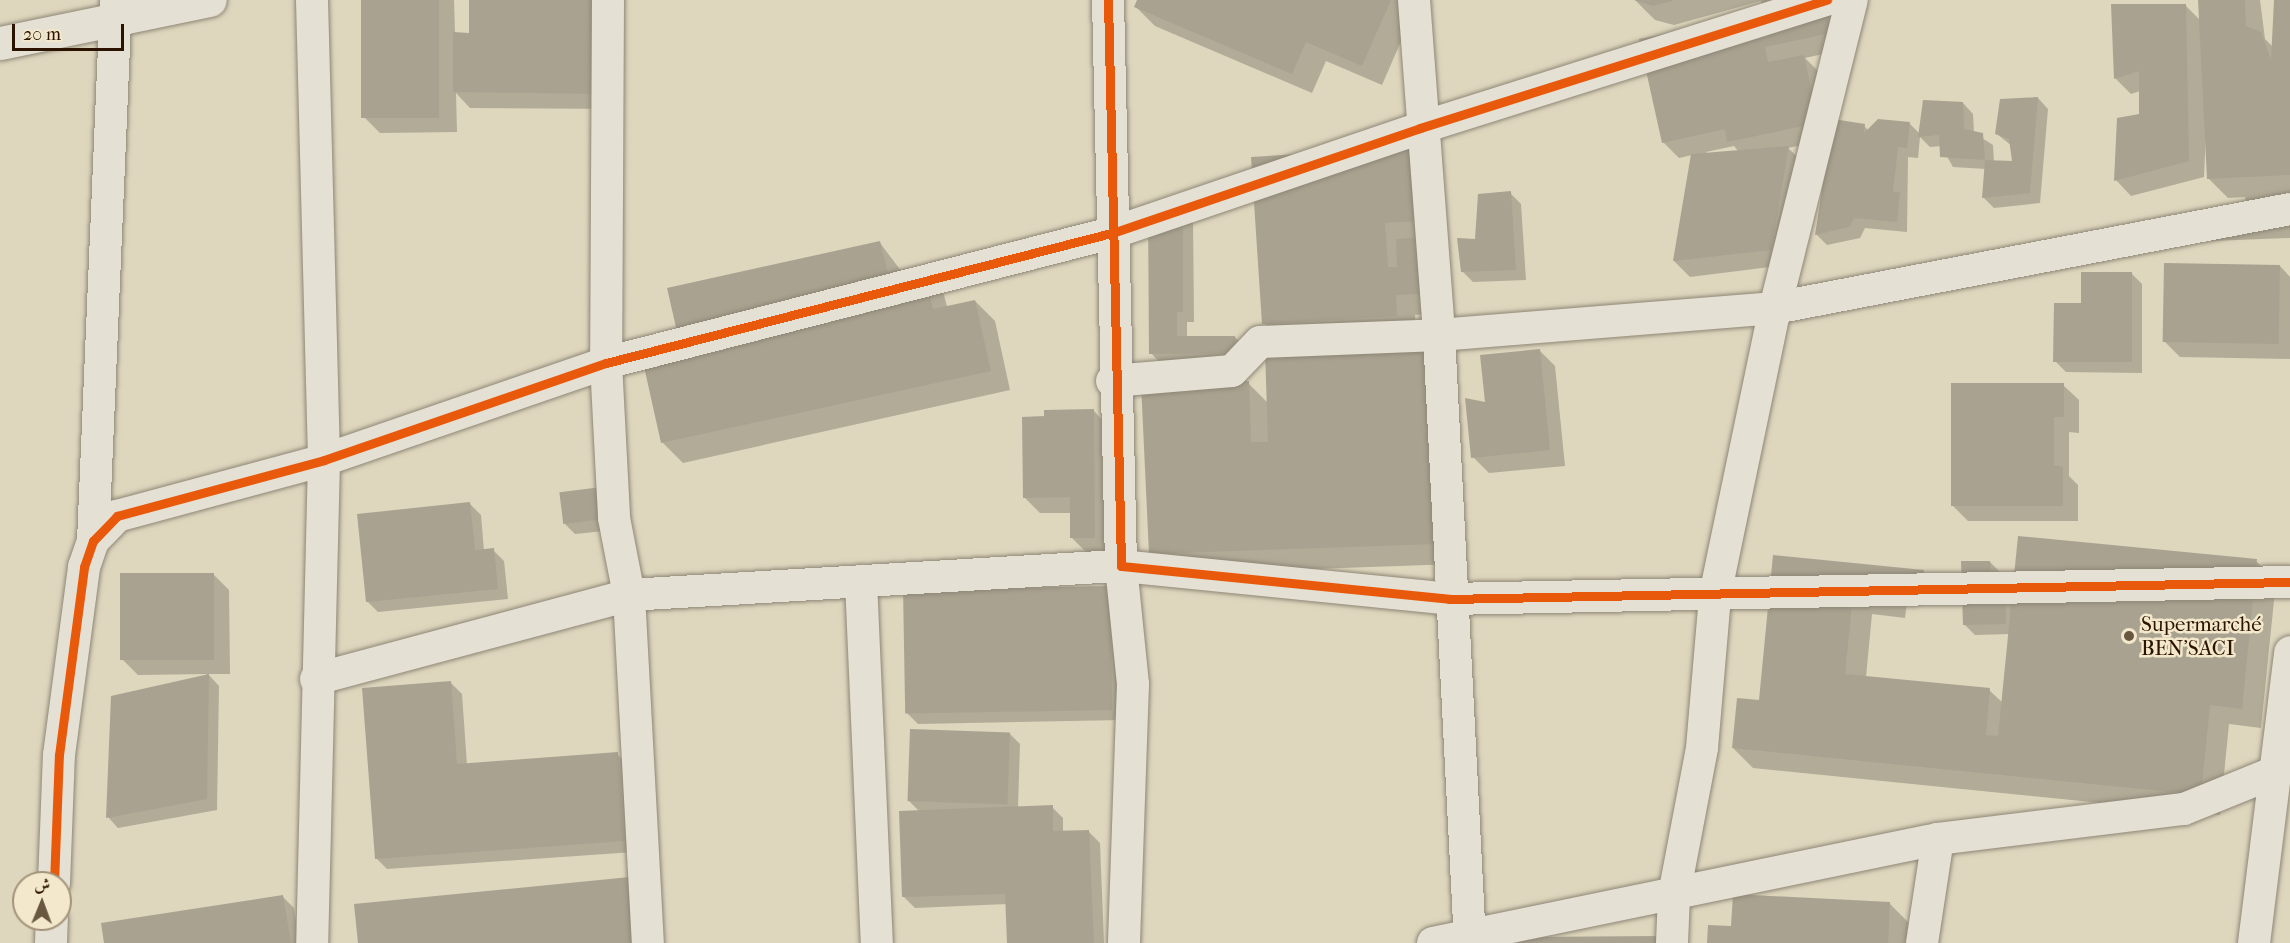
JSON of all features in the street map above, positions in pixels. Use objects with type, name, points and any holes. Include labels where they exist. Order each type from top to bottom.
[{"type":"street","points":[[0,43],[116,10],[210,0]]},
{"type":"street","points":[[312,0],[324,460],[316,679],[312,943]]},
{"type":"street","points":[[608,0],[606,363],[614,518],[629,595],[648,943]]},
{"type":"street","points":[[1108,0],[1115,232],[1113,381],[1121,566],[1133,684],[1124,943]]},
{"type":"street","points":[[1414,0],[1420,128],[1439,335],[1449,599],[1470,939]]},
{"type":"street","points":[[93,541],[117,516],[153,503],[324,460],[606,363],[1115,232],[1420,128],[1827,0]]},
{"type":"street","points":[[1672,943],[1674,895],[1702,748],[1715,595],[1775,308],[1852,0]]},
{"type":"street","points":[[54,871],[59,755],[84,567],[93,541],[116,10]]},
{"type":"street","points":[[1113,381],[1232,371],[1260,342],[1439,335],[1775,308],[2290,209]]},
{"type":"street","points":[[316,679],[629,595],[1121,566],[1449,599],[2290,582]]},
{"type":"street","points":[[861,581],[877,943]]},
{"type":"street","points":[[2253,943],[2283,767],[2290,652]]},
{"type":"street","points":[[1433,943],[1470,939],[1938,839],[2184,809],[2283,767]]},
{"type":"street","points":[[1922,943],[1938,839]]},
{"type":"building","points":[[361,0],[439,0],[439,118],[361,118]]},
{"type":"building","points":[[469,0],[591,0],[591,23],[606,23],[606,94],[453,92],[453,32],[469,33]]},
{"type":"building","points":[[1137,0],[1391,0],[1362,66],[1306,42],[1292,74],[1134,7]]},
{"type":"building","points":[[1634,0],[1672,0],[1672,1],[1653,6]]},
{"type":"building","points":[[1764,0],[1824,0],[1831,33],[1765,47],[1768,62],[1804,55],[1818,123],[1727,142],[1725,129],[1662,143],[1639,39],[1675,32],[1701,55],[1694,25],[1761,10]]},
{"type":"building","points":[[2198,0],[2245,0],[2246,26],[2261,32],[2271,60],[2274,0],[2290,0],[2290,175],[2207,179]]},
{"type":"building","points":[[2111,4],[2186,4],[2189,161],[2114,181],[2117,118],[2139,114],[2139,71],[2114,79]]},
{"type":"building","points":[[2038,97],[2030,193],[1982,198],[1985,160],[2012,161],[2009,139],[1995,134],[2000,99]]},
{"type":"building","points":[[1923,100],[1963,102],[1964,129],[1983,133],[1985,160],[1940,157],[1939,135],[1918,137]]},
{"type":"building","points":[[1833,119],[1865,124],[1864,133],[1878,119],[1910,122],[1907,148],[1898,147],[1893,192],[1900,192],[1897,222],[1854,218],[1849,227],[1815,235]]},
{"type":"building","points":[[1789,146],[1771,250],[1673,261],[1691,154]]},
{"type":"building","points":[[1414,147],[1418,221],[1385,223],[1388,267],[1397,267],[1396,239],[1427,237],[1420,294],[1396,295],[1397,316],[1262,324],[1251,157]]},
{"type":"building","points":[[1511,191],[1516,270],[1461,272],[1457,238],[1475,239],[1478,194]]},
{"type":"building","points":[[1148,203],[1183,203],[1183,312],[1177,312],[1177,336],[1235,336],[1235,353],[1149,354]]},
{"type":"building","points":[[880,241],[888,273],[923,265],[933,309],[975,300],[991,371],[661,443],[639,344],[678,336],[667,288]]},
{"type":"building","points":[[2164,263],[2280,265],[2279,344],[2163,342]]},
{"type":"building","points":[[2081,272],[2132,272],[2132,362],[2053,362],[2054,303],[2081,303]]},
{"type":"building","points":[[1437,344],[1437,544],[1149,554],[1141,384],[1249,381],[1251,442],[1268,442],[1265,350]]},
{"type":"building","points":[[1540,349],[1550,450],[1471,458],[1465,398],[1485,402],[1480,355]]},
{"type":"building","points":[[1951,383],[2064,383],[2064,417],[2054,417],[2054,465],[2063,467],[2063,506],[1951,506]]},
{"type":"building","points":[[1094,409],[1095,538],[1070,538],[1070,497],[1023,498],[1022,417],[1044,416],[1044,410]]},
{"type":"building","points":[[610,486],[614,518],[563,524],[559,492]]},
{"type":"building","points":[[470,502],[475,550],[494,548],[498,589],[366,602],[357,514]]},
{"type":"building","name":"Supermarché BEN'SACI","points":[[2018,536],[2257,559],[2242,709],[2210,705],[2201,795],[1732,748],[1737,698],[1759,700],[1773,555],[1924,570],[1922,586],[1853,595],[1845,674],[1990,688],[1986,735],[1998,736]]},
{"type":"building","points":[[1961,561],[1990,561],[1991,588],[2005,587],[2006,624],[1963,625]]},
{"type":"building","points":[[120,573],[214,573],[214,660],[120,660]]},
{"type":"building","points":[[1110,586],[1112,710],[905,714],[903,590]]},
{"type":"building","points":[[209,674],[207,799],[106,818],[111,696]]},
{"type":"building","points":[[451,681],[457,764],[618,752],[624,841],[375,859],[362,688]]},
{"type":"building","points":[[910,729],[1010,732],[1007,804],[907,801]]},
{"type":"building","points":[[1053,805],[1053,831],[1089,830],[1094,943],[1007,943],[1005,894],[902,897],[899,811]]},
{"type":"building","points":[[630,877],[637,943],[358,943],[354,904]]},
{"type":"building","points":[[1733,894],[1890,902],[1888,943],[1707,943],[1708,925],[1731,926]]},
{"type":"building","points":[[283,895],[291,943],[104,943],[101,923]]},
{"type":"building","points":[[1659,936],[1659,943],[1505,943],[1505,937]]},
{"type":"cycle path","points":[[1108,0],[1121,566],[1449,599],[2290,582]]},
{"type":"cycle path","points":[[54,871],[59,755],[84,567],[93,541],[117,516],[324,460],[606,363],[1115,232],[1420,128],[1827,0]]},
{"type":"place","name":"Supermarché BEN'SACI","points":[[2129,636]]}]
